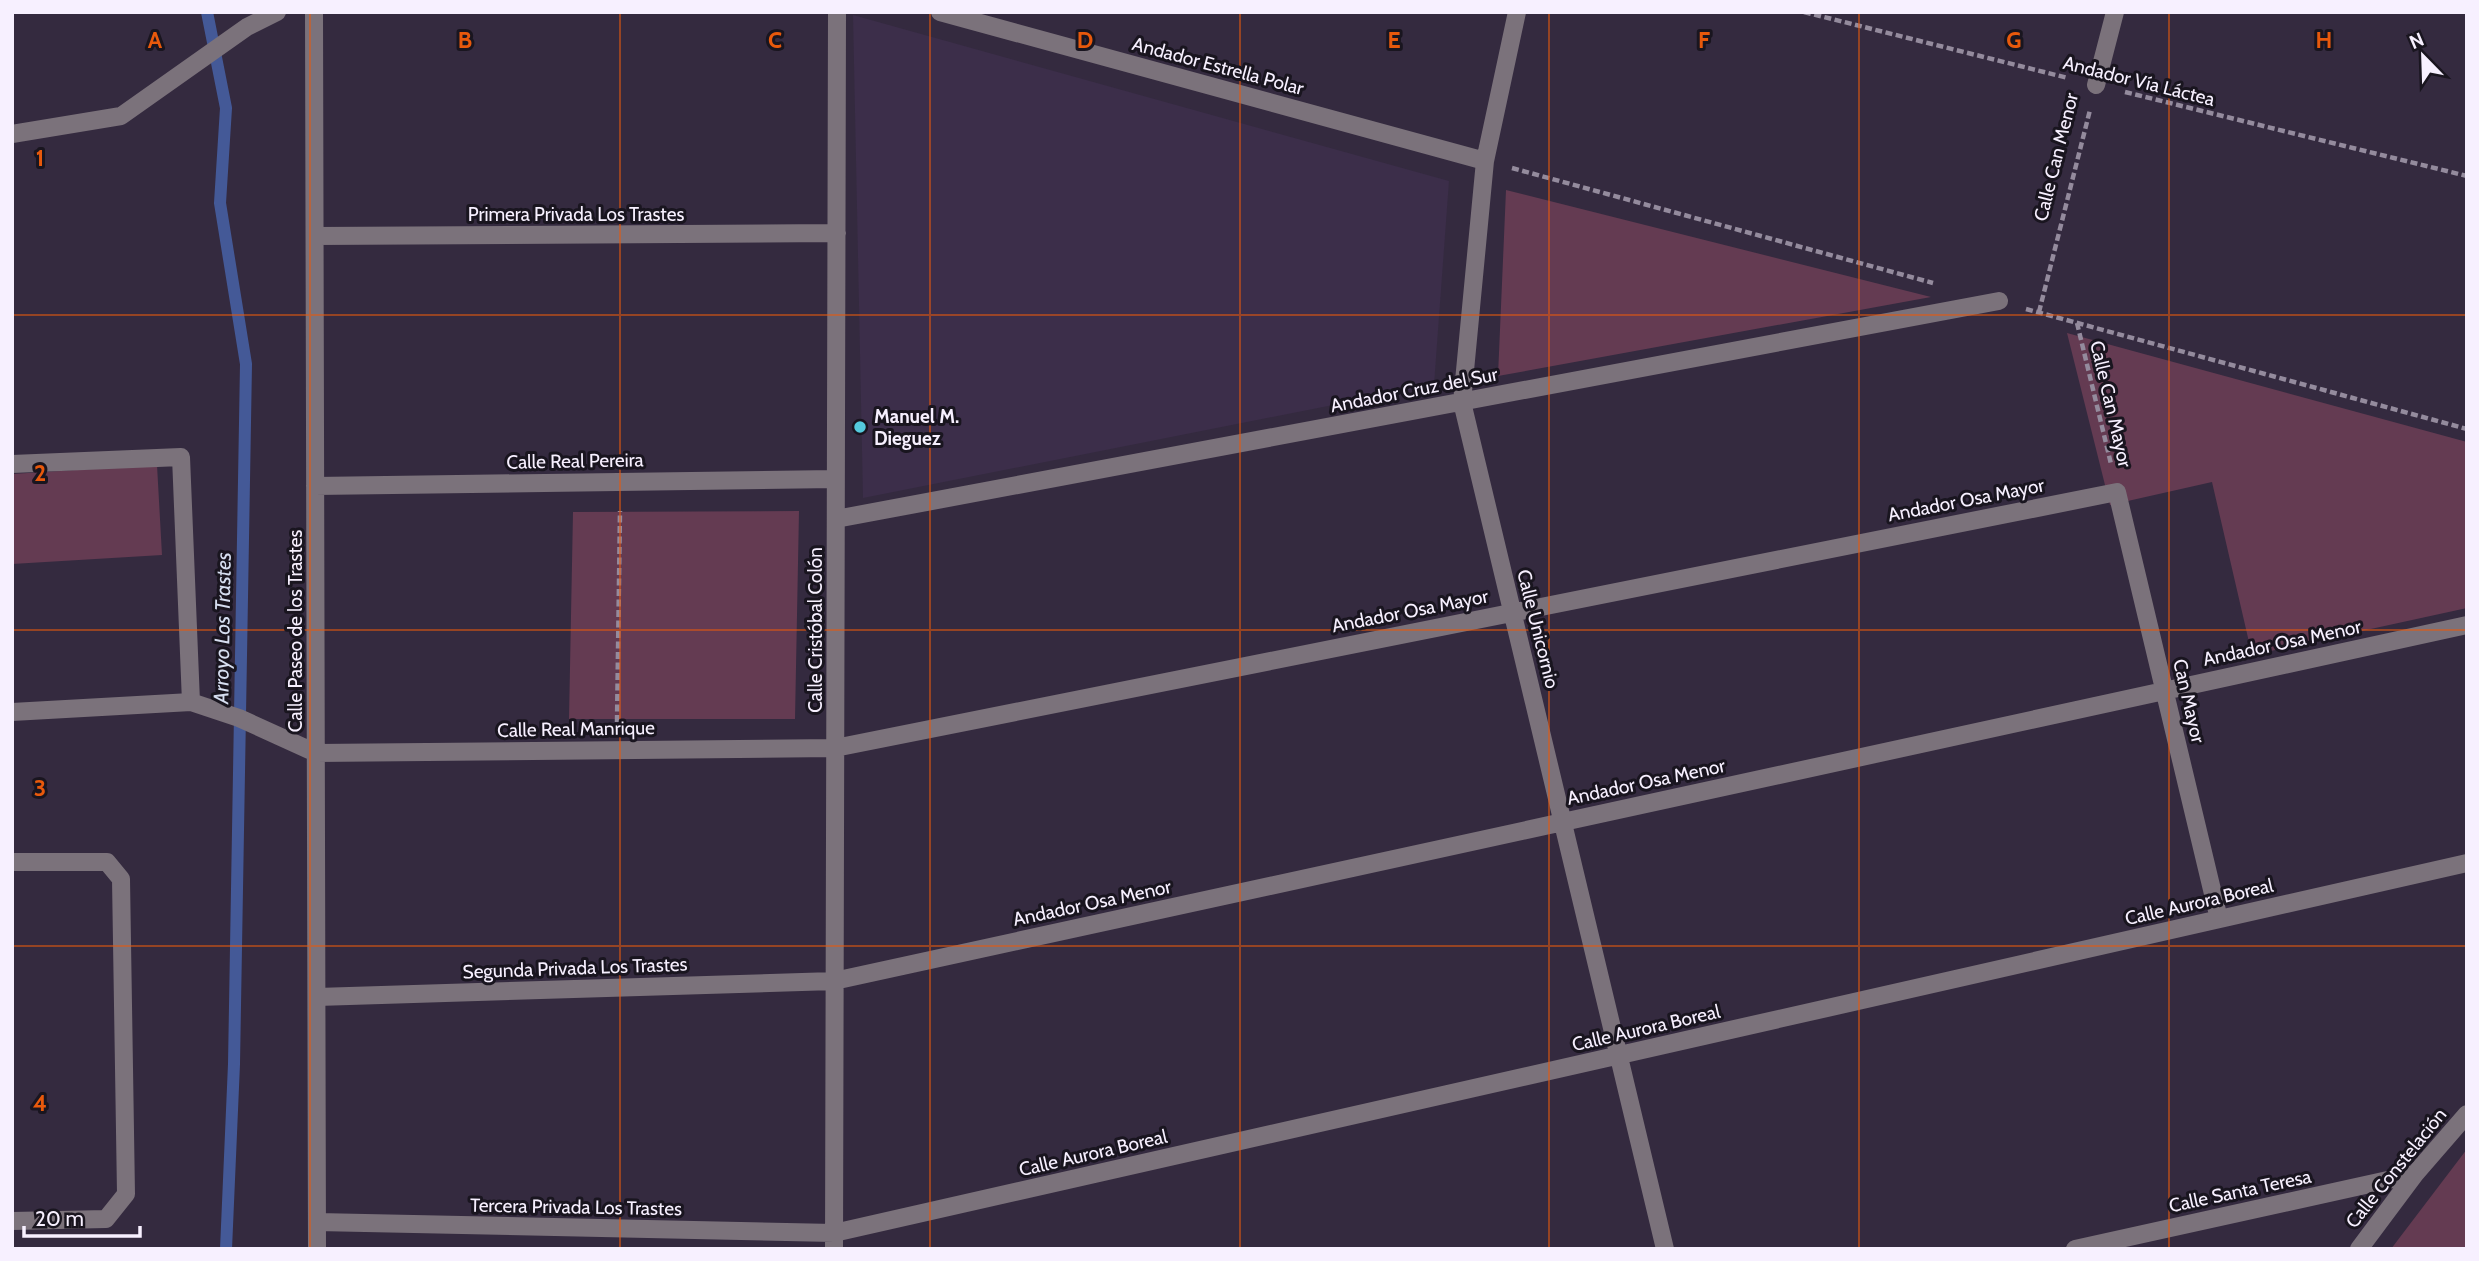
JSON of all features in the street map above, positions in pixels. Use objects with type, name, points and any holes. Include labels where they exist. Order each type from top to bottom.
[{"type":"street","points":[[12,134],[121,116],[247,27],[277,12]]},
{"type":"street","name":"Calle Paseo de los Trastes","points":[[314,12],[317,1249]]},
{"type":"street","name":"Calle Cristóbal Colón","points":[[834,1241],[837,12]]},
{"type":"street","name":"Andador Estrella Polar","points":[[940,12],[1485,161]]},
{"type":"street","name":"Calle Unicornio","points":[[1517,12],[1485,161],[1462,402],[1665,1249]]},
{"type":"street","name":"Calle Can Menor","points":[[2096,85],[2115,12]]},
{"type":"street","name":"Primera Privada Los Trastes","points":[[315,236],[837,233]]},
{"type":"street","name":"Andador Cruz del Sur","points":[[836,519],[1999,301]]},
{"type":"street","points":[[12,464],[181,457],[191,702]]},
{"type":"street","name":"Calle Real Pereira","points":[[315,486],[835,479]]},
{"type":"street","name":"Andador Osa Mayor","points":[[835,748],[2117,492]]},
{"type":"street","name":"Can Mayor","points":[[2117,492],[2219,919]]},
{"type":"street","name":"Andador Osa Menor","points":[[834,981],[2467,625]]},
{"type":"street","points":[[12,712],[191,702],[239,718],[316,753]]},
{"type":"street","name":"Calle Real Manrique","points":[[316,753],[835,748]]},
{"type":"street","points":[[12,862],[107,862],[121,879],[126,1194],[106,1219],[12,1221]]},
{"type":"street","name":"Calle Aurora Boreal","points":[[834,1241],[1619,1055],[2467,863]]},
{"type":"street","name":"Segunda Privada Los Trastes","points":[[317,997],[834,981]]},
{"type":"street","name":"Calle Constelación","points":[[2359,1249],[2415,1174],[2467,1114]]},
{"type":"street","name":"Calle Santa Teresa","points":[[2075,1249],[2415,1174]]},
{"type":"street","name":"Tercera Privada Los Trastes","points":[[317,1223],[834,1241]]},
{"type":"path","name":"Andador Vía Láctea","points":[[1804,12],[2467,176]]},
{"type":"path","name":"Calle Can Menor","points":[[2039,312],[2096,85]]},
{"type":"path","name":"Calle Can Mayor","points":[[2077,323],[2117,492]]},
{"type":"path","points":[[617,750],[620,482]]},
{"type":"shaded area","points":[[853,15],[1449,181],[1434,385],[863,498]]},
{"type":"shaded area","points":[[1506,190],[1931,297],[1498,376]]},
{"type":"shaded area","points":[[2067,333],[2467,442],[2467,608],[2252,655],[2212,482],[2110,505]]},
{"type":"shaded area","points":[[157,465],[162,555],[12,564],[12,474]]},
{"type":"shaded area","points":[[799,511],[795,719],[569,719],[573,512]]},
{"type":"shaded area","points":[[2467,1149],[2467,1249],[2391,1249]]},
{"type":"waterway","name":"Arroyo Los Trastes","points":[[207,12],[226,108],[220,203],[246,364],[234,1064],[226,1249]]},
{"type":"place","name":"Manuel M. Dieguez","points":[[860,427]]}]
